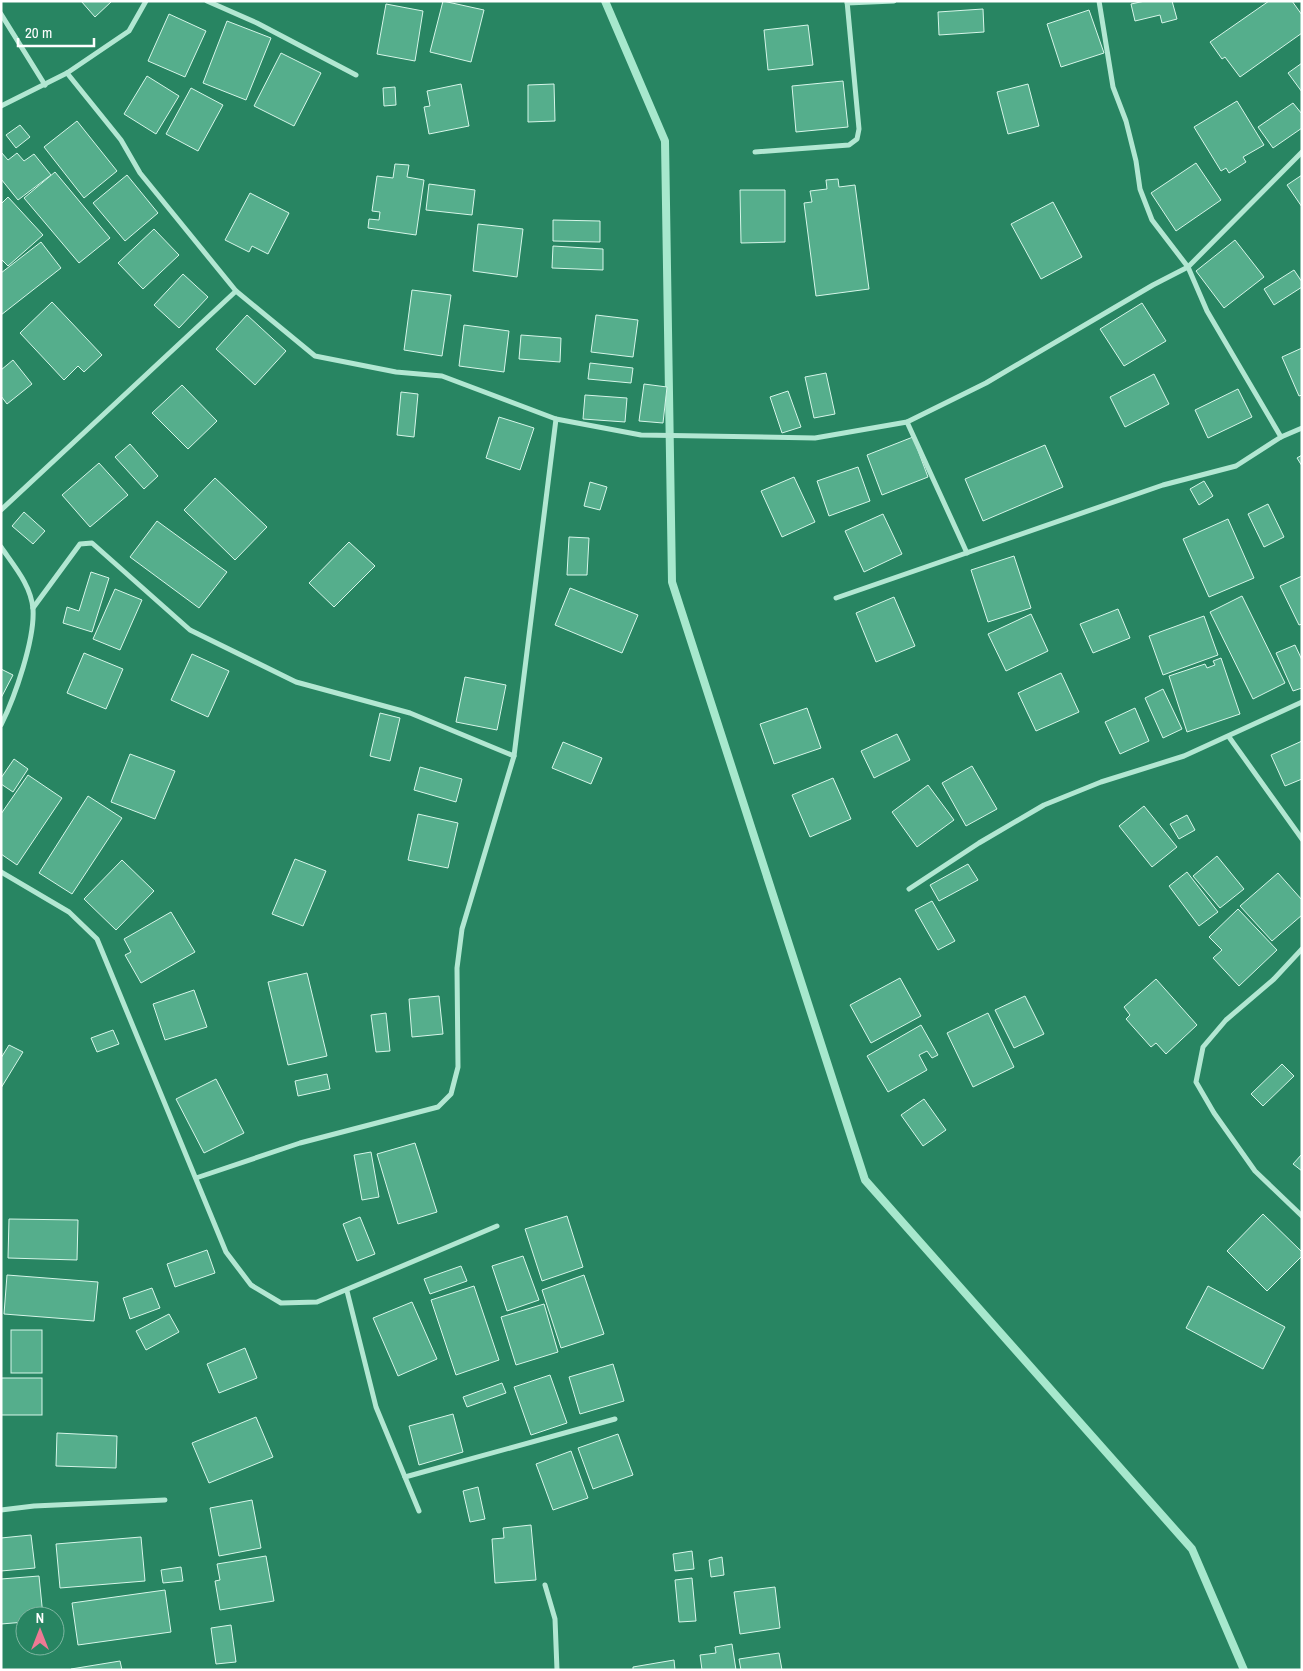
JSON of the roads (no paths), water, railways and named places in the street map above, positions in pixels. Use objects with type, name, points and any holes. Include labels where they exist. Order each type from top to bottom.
[{"type":"street","points":[[1,106],[67,73],[129,31],[146,1]]},
{"type":"street","points":[[207,1],[258,22],[356,75]]},
{"type":"street","points":[[755,152],[849,145],[857,139],[860,128],[847,2],[894,1]]},
{"type":"street","points":[[1099,1],[1113,87],[1126,121],[1136,161],[1140,189],[1152,220],[1188,267],[1207,311],[1281,437]]},
{"type":"street","points":[[1,14],[45,85]]},
{"type":"street","points":[[67,73],[121,140],[140,173],[236,291],[315,356],[396,372],[442,376],[556,419],[641,435],[815,438],[907,422],[986,382],[1153,285],[1188,267],[1302,152]]},
{"type":"street","points":[[1,510],[236,291]]},
{"type":"street","points":[[196,1178],[300,1143],[438,1107],[450,1094],[458,1067],[457,968],[462,930],[514,756],[556,419]]},
{"type":"street","points":[[907,422],[967,553]]},
{"type":"street","points":[[836,598],[1163,485],[1236,466],[1281,437],[1302,428]]},
{"type":"street","points":[[33,608],[80,544],[92,543],[190,630],[296,682],[410,713],[514,756]]},
{"type":"street","points":[[1,547],[23,578],[33,608],[31,639],[1,725]]},
{"type":"street","points":[[909,889],[979,843],[1044,805],[1101,782],[1184,756],[1230,737],[1302,702]]},
{"type":"street","points":[[1230,737],[1302,839]]},
{"type":"street","points":[[1,872],[69,912],[98,939],[226,1252],[251,1285],[281,1303],[317,1302],[347,1291],[497,1226]]},
{"type":"street","points":[[1302,949],[1274,979],[1226,1020],[1203,1047],[1196,1082],[1214,1113],[1255,1171],[1302,1216]]},
{"type":"street","points":[[347,1291],[376,1407],[419,1511]]},
{"type":"street","points":[[405,1477],[615,1419]]},
{"type":"street","points":[[1,1510],[34,1506],[165,1500]]},
{"type":"street","points":[[545,1585],[555,1619],[557,1670]]},
{"type":"waterway","points":[[605,1],[665,141],[672,582],[865,1180],[1192,1549],[1244,1670]]}]
